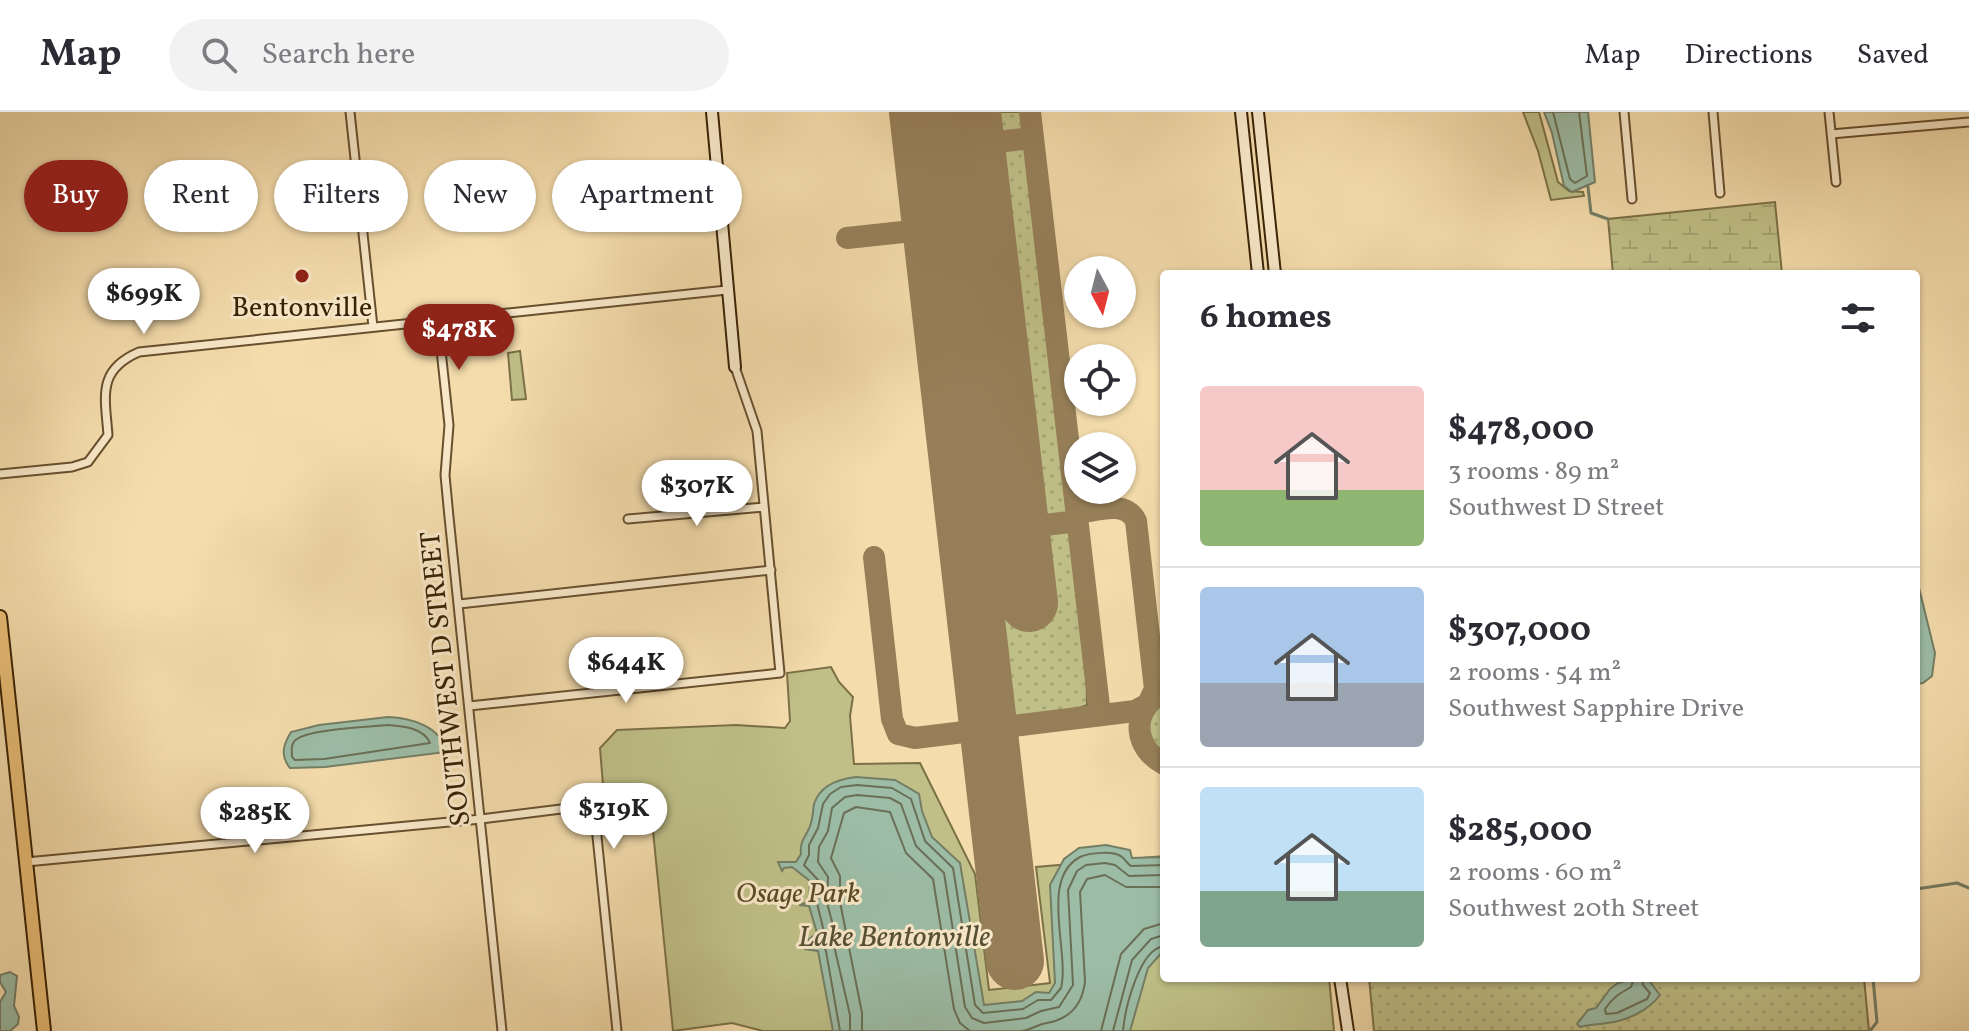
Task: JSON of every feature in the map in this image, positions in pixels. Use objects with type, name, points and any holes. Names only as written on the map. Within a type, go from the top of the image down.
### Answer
[{"type":"main road","points":[[712,112],[735,367]]},
{"type":"main road","points":[[1241,112],[1258,270]]},
{"type":"main road","points":[[1258,112],[1275,270]]},
{"type":"main road","points":[[0,617],[44,1031]]},
{"type":"main road","points":[[1343,982],[1348,1031]]},
{"type":"street","points":[[350,112],[373,327]]},
{"type":"street","points":[[1624,112],[1632,199]]},
{"type":"street","points":[[1713,112],[1720,193]]},
{"type":"street","points":[[1829,112],[1836,182]]},
{"type":"street","points":[[1831,134],[1969,122]]},
{"type":"street","points":[[0,474],[72,467],[88,462],[108,435],[105,392],[111,371],[124,359],[139,352],[727,290]]},
{"type":"street","name":"SOUTHWEST D STREET","points":[[438,322],[449,425],[445,475],[502,1031]]},
{"type":"street","points":[[469,706],[780,673],[757,431],[735,367]]},
{"type":"street","points":[[628,519],[764,507]]},
{"type":"street","points":[[459,604],[771,570]]},
{"type":"street","points":[[26,862],[481,819],[585,806],[595,817],[617,1031]]},
{"type":"green space","points":[[930,112],[1023,112],[1064,465],[1064,504],[1069,504],[1086,654],[1087,705],[1049,717],[1018,717],[1008,711],[996,678]]},
{"type":"green space","points":[[1523,112],[1539,112],[1558,182],[1569,191],[1583,192],[1584,196],[1551,200],[1538,151]]},
{"type":"green space","points":[[1775,202],[1782,270],[1613,270],[1608,219]]},
{"type":"green space","points":[[520,351],[526,399],[512,400],[508,353]]},
{"type":"green space","name":"Osage Park","points":[[831,667],[839,682],[853,697],[850,716],[854,764],[920,763],[975,874],[989,990],[1050,983],[1036,867],[1160,856],[1160,982],[1329,982],[1334,1031],[763,1031],[732,1023],[673,1031],[651,811],[646,806],[605,810],[600,748],[617,730],[736,725],[785,728],[790,721],[787,673]]},
{"type":"green space","points":[[1160,703],[1160,753],[1153,748],[1146,728],[1153,708]]},
{"type":"green space","points":[[1369,982],[1864,982],[1869,1031],[1374,1031]]},
{"type":"water","points":[[1544,112],[1588,112],[1595,182],[1572,192],[1564,186]]},
{"type":"water","points":[[1920,592],[1935,653],[1932,676],[1920,683]]},
{"type":"water","points":[[388,717],[424,725],[438,736],[446,752],[325,767],[290,768],[285,759],[285,746],[291,732],[319,725]]},
{"type":"water","name":"Lake Bentonville","points":[[856,777],[895,780],[919,794],[932,837],[960,863],[984,1005],[1022,1001],[1036,992],[1049,993],[1055,983],[1050,885],[1064,859],[1079,848],[1106,845],[1130,850],[1132,858],[1160,857],[1160,954],[1148,968],[1130,1031],[833,1031],[818,951],[805,949],[803,944],[817,933],[809,906],[799,905],[809,902],[810,881],[792,867],[782,871],[778,862],[796,862],[817,797],[837,781]]},
{"type":"water","points":[[10,972],[17,976],[14,1006],[19,1017],[18,1024],[10,1031],[0,1031],[0,1002],[6,992],[0,975]]},
{"type":"water","points":[[1650,982],[1660,995],[1637,1014],[1622,1020],[1580,1027],[1577,1024],[1588,1010],[1596,1008],[1618,983]]},
{"type":"waterway","points":[[1588,187],[1591,213],[1608,219]]},
{"type":"waterway","points":[[1920,888],[1957,883],[1969,888]]},
{"type":"waterway","points":[[1870,1031],[1877,1022],[1873,982]]},
{"type":"taxiway","points":[[1030,112],[1100,715]]},
{"type":"taxiway","points":[[976,144],[1033,138]]},
{"type":"taxiway","points":[[847,238],[931,229]]},
{"type":"taxiway","points":[[874,557],[892,719],[898,734],[915,738],[1135,711],[1148,704],[1155,689],[1136,521],[1131,514],[1118,508],[1077,513]]},
{"type":"taxiway","points":[[1020,528],[1078,521]]},
{"type":"taxiway","points":[[1152,700],[1141,717],[1140,735],[1148,751],[1160,761]]},
{"type":"runway","points":[[918,112],[1015,961]]},
{"type":"runway","points":[[972,112],[1029,603]]},
{"type":"place","name":"Bentonville","points":[[302,276]]}]
